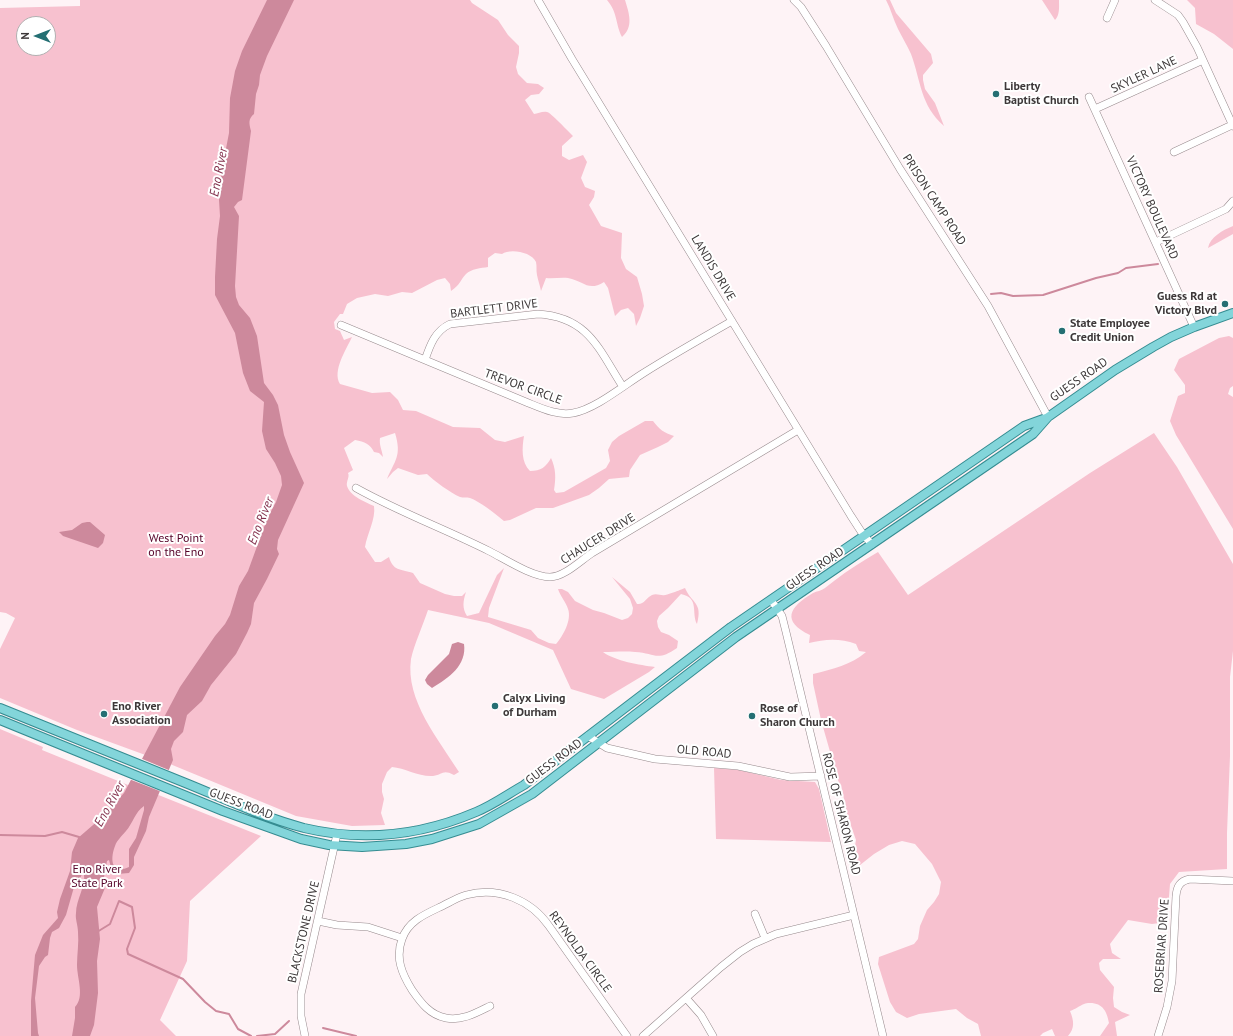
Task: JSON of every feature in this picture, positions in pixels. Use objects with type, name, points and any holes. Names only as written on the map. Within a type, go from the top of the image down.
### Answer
[{"type":"main road","name":"GUESS ROAD","points":[[0,720],[223,811],[301,839],[335,845],[362,847],[406,844],[432,839],[479,824],[532,794],[704,661],[777,608],[1033,434],[1048,417],[1115,370],[1147,350],[1172,337],[1194,327],[1233,313]]},
{"type":"main road","name":"GUESS ROAD","points":[[0,708],[260,813],[305,828],[337,834],[371,835],[424,830],[477,811],[524,785],[723,633],[1024,426],[1048,417]]},
{"type":"street","name":"LANDIS DRIVE","points":[[538,0],[798,430],[864,536],[872,544]]},
{"type":"street","name":"PRISON CAMP ROAD","points":[[794,0],[801,7],[896,163],[981,294],[1048,417]]},
{"type":"street","points":[[1106,18],[1115,0]]},
{"type":"street","points":[[1155,0],[1178,16],[1183,22],[1203,60],[1233,125],[1174,152]]},
{"type":"street","name":"SKYLER LANE","points":[[1095,110],[1203,60]]},
{"type":"street","name":"VICTORY BOULEVARD","points":[[1089,97],[1194,327]]},
{"type":"street","points":[[1156,242],[1226,209],[1233,201]]},
{"type":"street","name":"BARTLETT DRIVE","points":[[425,360],[438,332],[450,324],[548,314],[568,320],[589,335],[596,343],[623,387]]},
{"type":"street","name":"TREVOR CIRCLE","points":[[341,324],[526,402],[555,413],[564,414],[577,412],[604,399],[676,353],[732,321]]},
{"type":"street","name":"CHAUCER DRIVE","points":[[356,488],[382,502],[488,550],[525,570],[542,576],[554,577],[565,572],[592,553],[798,430]]},
{"type":"street","name":"ROSE OF SHARON ROAD","points":[[771,600],[782,616],[883,1036]]},
{"type":"street","name":"OLD ROAD","points":[[588,736],[607,748],[655,759],[738,766],[790,777],[821,776]]},
{"type":"street","name":"BLACKSTONE DRIVE","points":[[305,1036],[301,1016],[301,994],[337,834]]},
{"type":"street","name":"ROSEBRIAR DRIVE","points":[[1158,1036],[1167,1007],[1171,986],[1176,896],[1179,884],[1190,879],[1233,881]]},
{"type":"street","name":"REYNOLDA CIRCLE","points":[[490,1006],[464,1017],[454,1019],[439,1016],[419,1001],[401,971],[399,956],[402,938],[410,925],[422,916],[466,896],[481,893],[492,893],[511,896],[520,900],[543,918],[627,1036]]},
{"type":"street","points":[[755,914],[765,938]]},
{"type":"street","points":[[644,1036],[721,967],[740,952],[765,938],[854,915]]},
{"type":"street","points":[[318,921],[337,925],[368,927],[402,938]]},
{"type":"street","points":[[686,998],[701,1015],[713,1036]]},
{"type":"green space","name":"West Point on the Eno","points":[[80,0],[470,0],[472,3],[498,20],[508,35],[519,46],[516,67],[518,74],[527,83],[538,84],[544,88],[539,94],[531,95],[525,100],[534,114],[543,112],[549,113],[573,136],[562,146],[562,156],[569,160],[583,155],[587,162],[581,178],[585,187],[595,191],[594,197],[589,205],[601,226],[622,233],[621,258],[626,269],[637,277],[642,294],[644,306],[640,318],[636,326],[634,314],[628,308],[621,310],[615,316],[608,288],[604,282],[599,285],[590,286],[568,278],[546,278],[541,291],[536,262],[534,259],[526,253],[515,251],[502,254],[495,253],[488,258],[488,267],[468,272],[451,291],[450,284],[445,278],[437,280],[412,293],[402,292],[388,296],[375,294],[357,298],[347,304],[343,314],[340,314],[334,322],[335,329],[340,331],[344,340],[352,337],[343,354],[339,367],[338,379],[340,384],[372,393],[390,392],[398,400],[403,410],[416,411],[453,427],[480,428],[495,440],[505,442],[524,436],[524,459],[530,471],[543,468],[551,458],[555,470],[554,490],[556,493],[564,492],[606,468],[610,461],[608,450],[612,442],[619,436],[645,421],[653,421],[667,434],[674,436],[668,442],[640,455],[630,470],[629,477],[609,479],[589,495],[553,508],[536,508],[510,520],[504,521],[478,502],[452,493],[427,474],[418,475],[398,468],[387,479],[398,453],[395,433],[380,438],[383,457],[379,453],[374,452],[367,444],[355,440],[344,448],[353,470],[348,473],[349,476],[347,486],[354,496],[374,506],[373,521],[365,547],[375,562],[381,562],[389,557],[395,567],[413,573],[420,583],[445,594],[454,596],[462,596],[466,592],[464,598],[464,610],[467,616],[479,613],[497,575],[504,568],[489,608],[488,617],[531,630],[538,638],[549,643],[556,644],[564,632],[569,618],[567,606],[558,589],[568,592],[575,601],[593,610],[622,620],[628,618],[632,614],[633,608],[630,599],[612,577],[630,592],[637,604],[643,602],[652,595],[666,595],[685,588],[698,607],[699,611],[697,624],[695,620],[693,602],[687,596],[681,594],[659,616],[657,621],[661,632],[678,641],[677,648],[665,655],[660,656],[631,652],[603,652],[614,658],[635,664],[655,667],[604,699],[571,689],[553,650],[489,623],[428,610],[411,659],[413,689],[425,719],[459,772],[454,775],[445,772],[428,776],[392,767],[387,772],[382,784],[384,799],[381,813],[385,825],[352,826],[296,816],[170,764],[77,730],[0,698],[0,649],[15,618],[6,613],[0,612],[0,8],[80,6]]},
{"type":"green space","points":[[607,0],[625,0],[630,20],[628,29],[622,37],[613,9]]},
{"type":"green space","points":[[886,0],[890,0],[896,13],[931,54],[933,63],[923,75],[923,80],[925,89],[935,103],[944,126],[930,110],[922,92],[911,54],[896,25]]},
{"type":"green space","points":[[1042,0],[1059,0],[1057,18],[1055,20]]},
{"type":"green space","points":[[1187,0],[1233,0],[1233,49],[1214,34],[1196,24],[1195,8]]},
{"type":"green space","points":[[1233,226],[1233,234],[1208,248],[1214,237]]},
{"type":"green space","points":[[1229,336],[1233,338],[1233,386],[1230,388],[1228,394],[1233,397],[1233,529],[1176,435],[1170,421],[1178,396],[1185,393],[1185,385],[1174,370],[1179,359],[1219,338]]},
{"type":"green space","points":[[1154,433],[1177,467],[1233,564],[1233,651],[1230,677],[1230,756],[1227,869],[1179,872],[1170,884],[1167,922],[1152,924],[1128,920],[1110,944],[1112,953],[1121,959],[1103,959],[1099,963],[1100,970],[1114,987],[1114,1007],[1130,1015],[1115,1022],[1117,1036],[1100,1036],[1109,1023],[1104,1009],[1094,1003],[1085,1004],[1070,1011],[1073,1024],[1072,1030],[1068,1036],[1055,1036],[1052,1029],[1040,1036],[981,1036],[978,1024],[967,1018],[956,1009],[919,1014],[907,1018],[896,1012],[890,1002],[878,964],[879,957],[914,944],[918,939],[920,926],[927,910],[939,894],[941,882],[932,864],[915,844],[902,841],[889,845],[874,854],[855,869],[853,857],[856,840],[847,814],[842,789],[833,769],[833,762],[821,720],[813,683],[813,674],[848,663],[866,652],[859,651],[856,644],[838,640],[809,643],[810,635],[801,630],[792,619],[794,609],[805,598],[824,589],[850,569],[878,552],[908,595],[1090,473]]},
{"type":"green space","name":"Eno River State Park","points":[[0,729],[43,747],[42,750],[261,836],[190,901],[187,961],[160,1020],[176,1036],[0,1036]]},
{"type":"green space","points":[[714,768],[739,770],[781,780],[815,782],[819,789],[831,842],[716,839]]},
{"type":"shaded area","points":[[267,0],[294,0],[267,56],[260,75],[254,114],[249,123],[251,131],[242,200],[234,207],[239,216],[235,286],[236,297],[239,305],[250,318],[257,336],[264,383],[278,405],[284,435],[304,483],[278,540],[277,549],[279,554],[254,603],[251,624],[247,633],[236,654],[211,685],[202,701],[187,715],[183,732],[174,741],[171,749],[173,760],[149,817],[146,831],[134,857],[134,865],[129,873],[117,874],[112,871],[109,860],[107,861],[104,877],[105,888],[97,907],[100,939],[97,961],[98,993],[94,1025],[90,1036],[72,1036],[75,1007],[80,998],[77,970],[78,929],[76,908],[84,883],[84,875],[82,874],[74,887],[66,915],[59,928],[52,932],[48,955],[39,966],[35,998],[39,1036],[31,1036],[31,1001],[35,955],[43,935],[58,918],[57,912],[60,899],[70,871],[72,852],[78,838],[100,819],[124,793],[180,687],[225,624],[230,615],[239,586],[248,571],[267,519],[276,502],[282,485],[281,476],[266,449],[262,431],[264,402],[250,391],[243,373],[235,333],[215,295],[217,239],[220,216],[219,200],[222,169],[229,133],[230,98],[235,71],[242,51]],"holes":[[[144,806],[136,838],[129,849],[129,867],[119,869],[113,864],[113,851],[118,840],[128,828],[138,811]]]},
{"type":"shaded area","points":[[90,522],[105,535],[103,543],[98,548],[63,536],[59,532],[72,530],[82,523]]},
{"type":"shaded area","points":[[458,642],[464,644],[463,658],[460,665],[445,680],[432,688],[425,680],[449,654],[452,644]]},
{"type":"pier","points":[[140,758],[171,771],[162,792],[129,779]]},
{"type":"waterway","points":[[991,294],[1001,293],[1013,296],[1043,295],[1096,278],[1118,273],[1126,268],[1158,264]]},
{"type":"waterway","points":[[0,835],[45,836],[62,832],[79,837]]},
{"type":"waterway","points":[[97,932],[110,924],[119,901],[132,907],[135,928],[127,949],[128,954],[183,979],[205,1002],[216,1011],[229,1014],[238,1029],[251,1036]]},
{"type":"waterway","points":[[257,1036],[275,1034],[289,1021]]},
{"type":"waterway","points":[[323,1028],[356,1036]]},
{"type":"place","name":"Liberty Baptist Church","points":[[996,94]]},
{"type":"place","name":"Guess Rd at Victory Blvd","points":[[1225,304]]},
{"type":"place","name":"State Employee Credit Union","points":[[1062,331]]},
{"type":"place","name":"Calyx Living of Durham","points":[[495,706]]},
{"type":"place","name":"Eno River Association","points":[[104,714]]},
{"type":"place","name":"Rose of Sharon Church","points":[[752,716]]},
{"type":"water label","name":"Eno River","points":[[219,172]]},
{"type":"water label","name":"Eno River","points":[[261,521]]},
{"type":"water label","name":"Eno River","points":[[110,804]]}]
